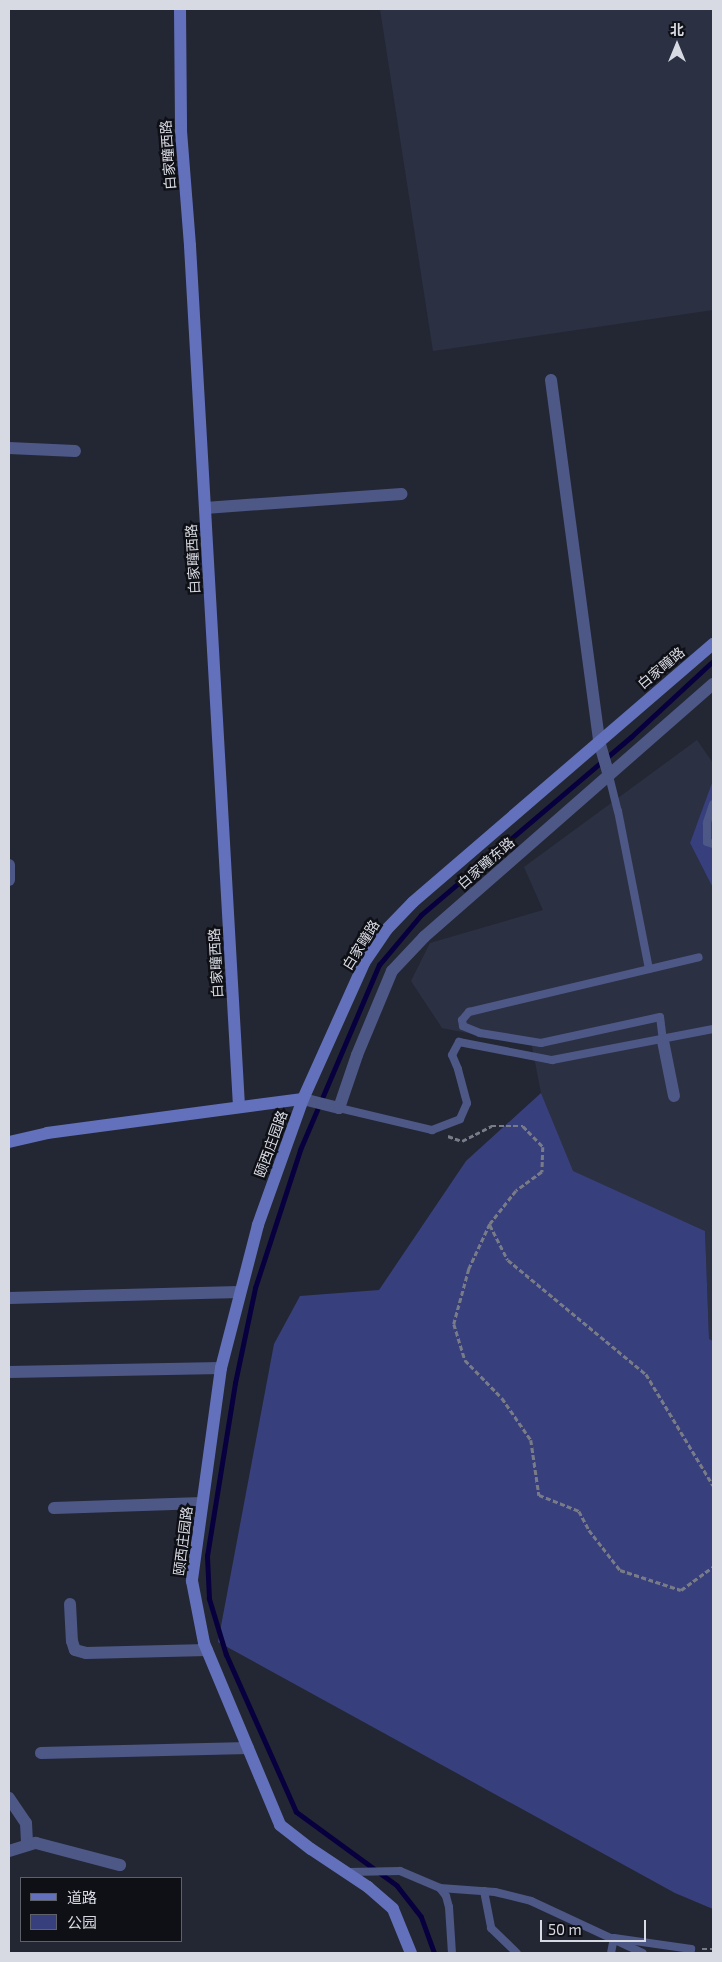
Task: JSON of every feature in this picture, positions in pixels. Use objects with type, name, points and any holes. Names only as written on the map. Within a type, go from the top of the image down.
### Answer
[{"type":"street","name":"白家疃西路","points":[[180,9],[181,131],[205,508],[239,1107]]},
{"type":"street","points":[[551,380],[601,746],[607,771]]},
{"type":"street","points":[[9,448],[75,451]]},
{"type":"street","points":[[205,508],[402,494]]},
{"type":"street","name":"白家疃路","points":[[308,1100],[364,963],[387,929],[413,902],[601,746],[713,644]]},
{"type":"street","name":"白家疃东路","points":[[333,1106],[357,1055],[392,971],[424,937],[607,771],[713,684]]},
{"type":"street","points":[[9,866],[9,880]]},
{"type":"street","points":[[663,1041],[674,1096]]},
{"type":"street","points":[[9,1142],[47,1133],[239,1107],[308,1100],[333,1106]]},
{"type":"street","name":"颐西庄园路","points":[[308,1100],[258,1225],[239,1292],[221,1368],[192,1581],[207,1650],[280,1825],[311,1850],[368,1887],[393,1909],[411,1953]]},
{"type":"street","points":[[9,1298],[239,1292]]},
{"type":"street","points":[[9,1372],[221,1368]]},
{"type":"street","points":[[54,1508],[202,1503]]},
{"type":"street","points":[[70,1604],[72,1641],[75,1650],[86,1653],[207,1650]]},
{"type":"street","points":[[41,1753],[248,1748]]},
{"type":"street","points":[[9,1798],[26,1823],[27,1846]]},
{"type":"street","points":[[9,1851],[36,1843],[120,1865]]},
{"type":"lane","points":[[607,771],[649,969]]},
{"type":"lane","points":[[713,804],[707,823],[707,842],[713,844]]},
{"type":"lane","points":[[663,1041],[660,1017],[541,1043],[480,1032],[463,1026],[462,1020],[469,1012],[699,957]]},
{"type":"lane","points":[[333,1106],[432,1130],[460,1120],[467,1103],[458,1069],[452,1055],[459,1042],[552,1060],[663,1041],[713,1029]]},
{"type":"lane","points":[[345,1872],[400,1871],[440,1888],[484,1891],[531,1901],[614,1938],[642,1953]]},
{"type":"lane","points":[[440,1888],[446,1896],[449,1907],[452,1953]]},
{"type":"lane","points":[[484,1891],[491,1928],[517,1953]]},
{"type":"lane","points":[[611,1953],[614,1938]]},
{"type":"lane","points":[[614,1938],[691,1950],[690,1953]]},
{"type":"path","points":[[432,1130],[462,1142],[491,1126],[523,1126],[543,1147],[542,1172],[516,1191],[490,1224],[468,1269],[454,1324],[465,1360],[502,1398],[531,1440],[539,1495],[579,1512],[589,1530],[620,1570],[681,1590],[713,1567]]},
{"type":"path","points":[[490,1224],[508,1260],[646,1374],[713,1485]]},
{"type":"shaded area","points":[[380,9],[713,9],[713,310],[433,351]]},
{"type":"shaded area","points":[[697,740],[713,763],[713,780],[690,843],[713,888],[713,1341],[709,1339],[705,1231],[572,1171],[541,1093],[532,1046],[442,1028],[411,981],[430,943],[543,910],[524,867]]},
{"type":"green space","points":[[713,780],[713,888],[690,843]]},
{"type":"green space","points":[[541,1093],[573,1171],[705,1231],[709,1339],[713,1341],[713,1909],[675,1893],[218,1642],[274,1344],[300,1296],[379,1290],[466,1161]]},
{"type":"waterway","points":[[434,1953],[421,1917],[397,1886],[296,1812],[226,1655],[209,1599],[207,1556],[235,1383],[255,1288],[300,1150],[379,965],[421,915],[631,737],[713,661]]}]
